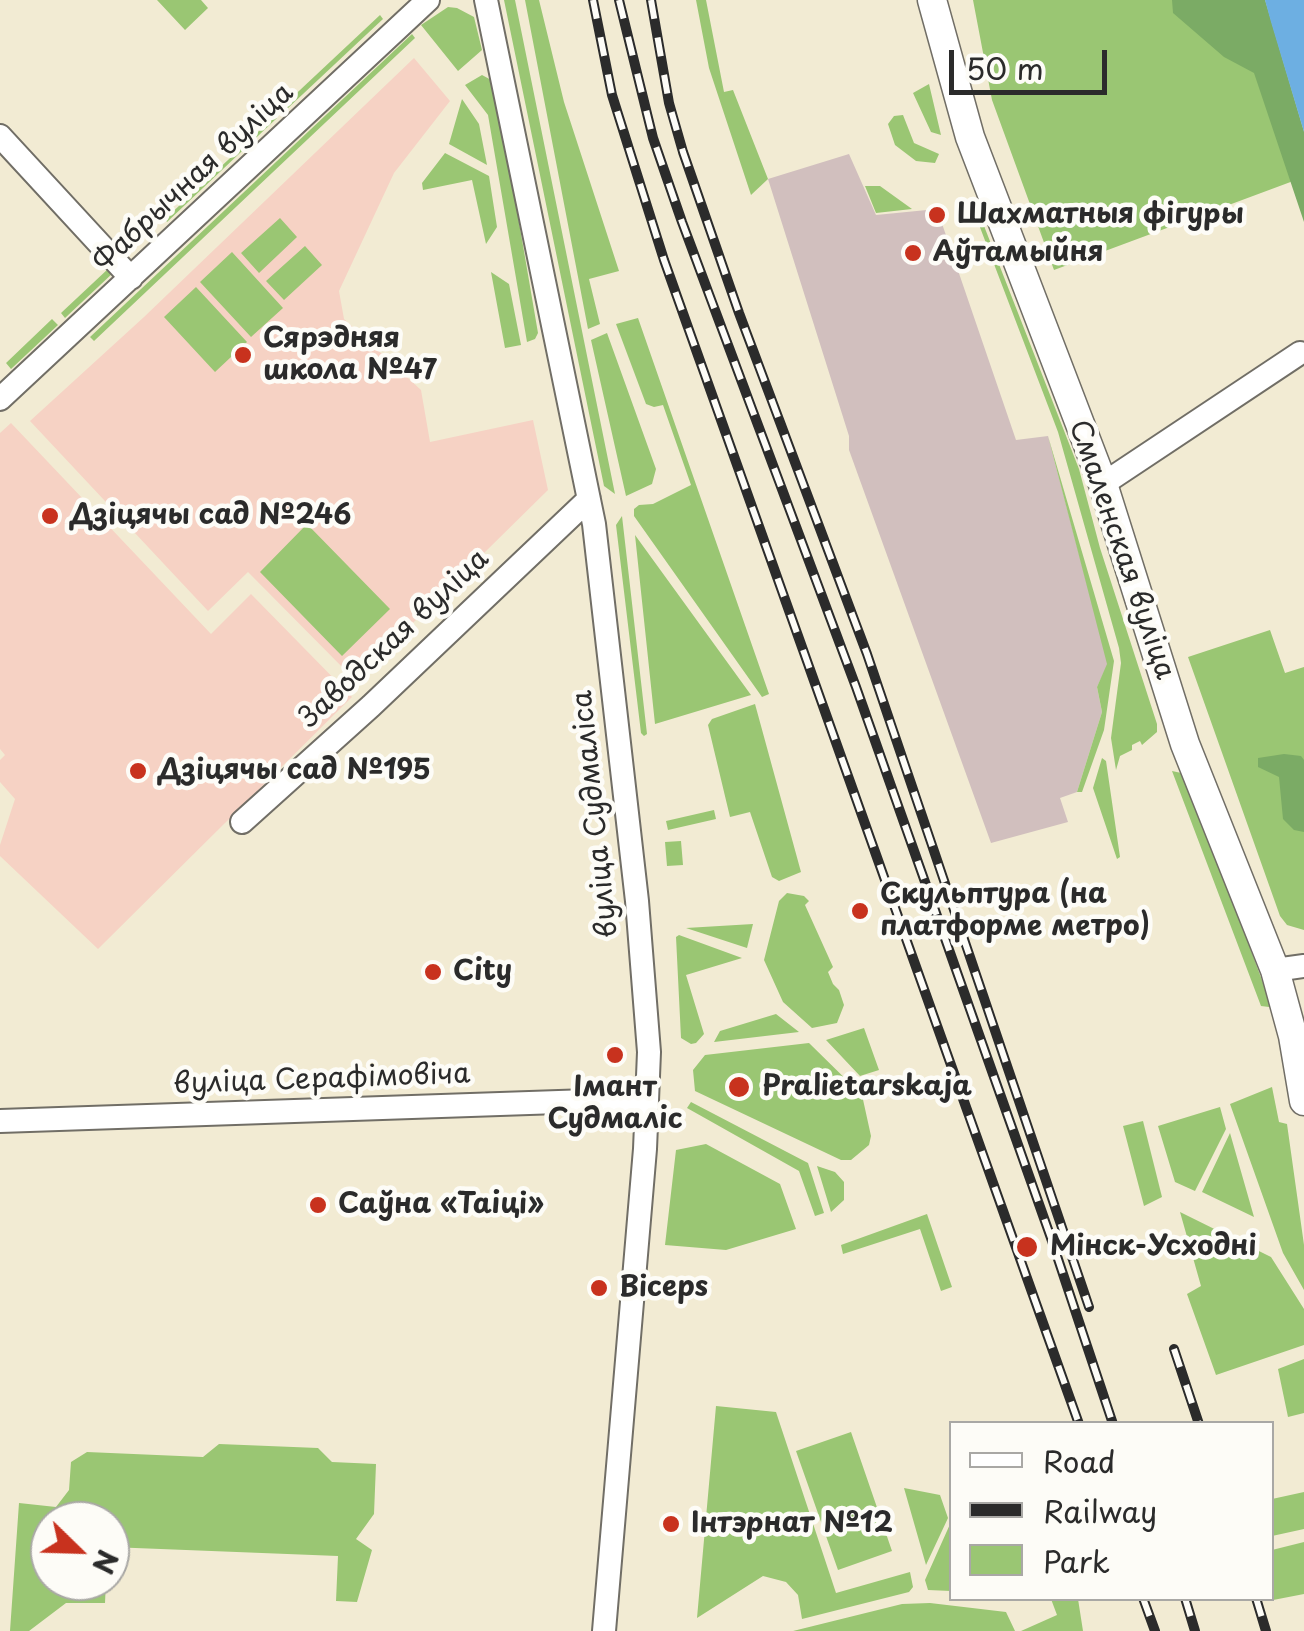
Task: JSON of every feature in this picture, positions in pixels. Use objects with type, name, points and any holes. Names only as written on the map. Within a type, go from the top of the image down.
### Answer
[{"type":"main road","name":"Смаленская вуліца","points":[[932,0],[966,124],[1103,484],[1185,744],[1275,970],[1293,1036],[1304,1101]]},
{"type":"street","name":"Фабрычная вуліца","points":[[0,399],[428,0]]},
{"type":"street","name":"вуліца Судмаліса","points":[[486,0],[589,500],[637,902],[648,1052],[604,1631]]},
{"type":"street","points":[[0,136],[131,278]]},
{"type":"street","points":[[1103,484],[1300,353]]},
{"type":"street","name":"Заводская вуліца","points":[[242,822],[589,500]]},
{"type":"street","points":[[1275,970],[1304,966]]},
{"type":"street","name":"вуліца Серафімовіча","points":[[0,1121],[647,1099]]},
{"type":"shaded area","name":"Сярэдняя школа №47","points":[[414,58],[450,101],[394,173],[339,291],[344,319],[421,390],[430,442],[533,420],[548,490],[355,680],[248,572],[208,611],[30,421]]},
{"type":"shaded area","points":[[849,154],[876,215],[937,209],[1016,440],[1048,436],[1108,664],[1097,687],[1102,712],[1077,792],[1060,798],[1068,822],[991,843],[849,450],[849,436],[768,179]]},
{"type":"shaded area","name":"Дзіцячы сад №195","points":[[11,423],[211,634],[251,594],[352,697],[98,949],[0,856],[15,799],[0,782],[0,760],[5,755],[0,749],[0,433]]},
{"type":"green space","points":[[157,0],[201,0],[208,8],[185,30]]},
{"type":"green space","points":[[504,0],[515,0],[615,494],[604,486]]},
{"type":"green space","points":[[525,0],[539,0],[564,102],[619,271],[589,279],[600,324],[588,329]]},
{"type":"green space","points":[[696,0],[706,0],[724,92],[733,90],[768,179],[751,195],[709,68]]},
{"type":"green space","points":[[973,0],[1265,0],[1304,132],[1304,177],[1054,270],[992,100]]},
{"type":"green space","points":[[1172,0],[1265,0],[1304,132],[1304,222],[1254,73],[1224,57],[1173,13]]},
{"type":"green space","points":[[448,7],[474,17],[482,50],[458,71],[421,25]]},
{"type":"green space","points":[[380,15],[383,19],[287,109],[284,105]]},
{"type":"green space","points":[[412,34],[415,38],[94,341],[90,337]]},
{"type":"green space","points":[[482,75],[495,82],[538,333],[527,342],[488,115],[465,85]]},
{"type":"green space","points":[[929,84],[941,135],[931,132],[913,93]]},
{"type":"green space","points":[[462,99],[479,124],[487,165],[449,144]]},
{"type":"green space","points":[[903,115],[914,143],[939,154],[935,163],[916,161],[895,145],[888,124],[894,116]]},
{"type":"green space","points":[[277,118],[167,222],[165,219]]},
{"type":"green space","points":[[445,153],[489,176],[497,227],[486,244],[472,180],[423,190],[422,183]]},
{"type":"green space","points":[[865,186],[880,186],[912,209],[876,213]]},
{"type":"green space","points":[[977,208],[1079,469],[1100,548],[1157,724],[1157,732],[1142,745],[1140,741],[1132,745],[1132,750],[1120,756],[1116,770],[1111,738],[1121,663],[1119,648],[1058,432],[973,209]]},
{"type":"green space","points":[[280,218],[297,237],[259,273],[241,253]]},
{"type":"green space","points":[[305,246],[322,265],[284,300],[266,281]]},
{"type":"green space","points":[[232,252],[283,308],[251,337],[200,282]]},
{"type":"green space","points":[[109,268],[114,272],[65,318],[61,313]]},
{"type":"green space","points":[[491,272],[509,284],[521,345],[505,348]]},
{"type":"green space","points":[[196,287],[247,342],[215,372],[164,317]]},
{"type":"green space","points":[[638,318],[769,694],[762,697],[634,516],[639,505],[653,504],[691,485],[663,405],[646,404],[616,324]]},
{"type":"green space","points":[[52,319],[58,325],[11,369],[6,363]]},
{"type":"green space","points":[[607,333],[656,469],[652,484],[626,496],[591,340]]},
{"type":"green space","points":[[1048,436],[1114,661],[1104,730],[1082,792],[1077,792],[1102,712],[1097,687],[1107,664]]},
{"type":"green space","points":[[622,516],[647,734],[644,736],[616,525]]},
{"type":"green space","points":[[307,524],[390,609],[342,656],[260,572]]},
{"type":"green space","points":[[635,535],[751,695],[655,724]]},
{"type":"green space","points":[[1270,630],[1285,673],[1304,667],[1304,930],[1287,925],[1280,916],[1188,657]]},
{"type":"green space","points":[[755,704],[801,872],[779,881],[772,877],[750,812],[730,817],[708,725],[712,719]]},
{"type":"green space","points":[[1284,754],[1304,760],[1304,832],[1294,830],[1283,819],[1279,777],[1258,767],[1258,758]]},
{"type":"green space","points":[[1102,758],[1106,761],[1120,857],[1117,859],[1093,788]]},
{"type":"green space","points":[[1172,771],[1186,774],[1269,1007],[1261,1006]]},
{"type":"green space","points":[[714,810],[716,819],[668,830],[666,821]]},
{"type":"green space","points":[[681,841],[683,865],[667,866],[665,842]]},
{"type":"green space","points":[[787,893],[809,901],[805,905],[833,967],[828,972],[844,1005],[837,1023],[812,1028],[783,1002],[764,960],[779,901]]},
{"type":"green space","points":[[753,924],[747,948],[686,928]]},
{"type":"green space","points":[[676,937],[742,958],[686,975],[704,1034],[691,1044],[681,1038]]},
{"type":"green space","points":[[776,1014],[799,1032],[714,1042],[720,1031]]},
{"type":"green space","points":[[864,1028],[879,1070],[860,1076],[826,1040]]},
{"type":"green space","points":[[809,1043],[862,1095],[871,1136],[869,1145],[851,1160],[841,1160],[695,1091],[693,1070],[705,1055]]},
{"type":"green space","points":[[1272,1087],[1279,1122],[1287,1124],[1304,1245],[1304,1290],[1283,1253],[1230,1104]]},
{"type":"green space","points":[[691,1102],[808,1163],[824,1213],[815,1216],[799,1171],[687,1108]]},
{"type":"green space","points":[[1220,1107],[1226,1129],[1195,1191],[1175,1182],[1158,1126]]},
{"type":"green space","points":[[1143,1121],[1162,1197],[1144,1206],[1123,1126]]},
{"type":"green space","points":[[1230,1133],[1254,1217],[1202,1192]]},
{"type":"green space","points":[[706,1144],[780,1184],[796,1229],[726,1250],[665,1245],[676,1150]]},
{"type":"green space","points":[[817,1166],[835,1172],[844,1182],[844,1200],[831,1212]]},
{"type":"green space","points":[[1180,1212],[1271,1257],[1304,1309],[1304,1345],[1216,1375],[1187,1294],[1201,1286]]},
{"type":"green space","points":[[927,1214],[952,1287],[941,1291],[920,1229],[843,1254],[841,1245]]},
{"type":"green space","points":[[1304,1359],[1304,1413],[1288,1417],[1278,1369]]},
{"type":"green space","points":[[716,1406],[776,1412],[836,1593],[910,1572],[913,1587],[909,1592],[802,1619],[798,1595],[786,1582],[763,1576],[697,1618]]},
{"type":"green space","points":[[851,1432],[892,1551],[838,1570],[796,1451]]},
{"type":"green space","points":[[219,1444],[318,1448],[332,1462],[376,1464],[374,1514],[356,1539],[372,1550],[357,1602],[336,1601],[338,1556],[130,1548],[130,1501],[61,1501],[69,1490],[71,1462],[87,1452],[203,1457]]},
{"type":"green space","points":[[904,1488],[940,1495],[948,1518],[926,1565]]},
{"type":"green space","points":[[1304,1492],[1304,1529],[1274,1536],[1274,1499]]},
{"type":"green space","points":[[19,1503],[30,1504],[30,1601],[105,1603],[66,1603],[29,1631],[10,1631]]},
{"type":"green space","points":[[949,1526],[949,1591],[928,1590],[925,1580]]},
{"type":"green space","points":[[1304,1542],[1304,1594],[1274,1600],[1274,1550]]},
{"type":"green space","points":[[1052,1601],[1078,1601],[1083,1631],[1021,1631],[1057,1615]]},
{"type":"green space","points":[[930,1603],[1006,1612],[1015,1631],[793,1631],[902,1604]]},
{"type":"water","points":[[1265,0],[1304,0],[1304,132],[1271,22]]},
{"type":"railway","points":[[593,0],[612,95],[664,260],[1078,1421]]},
{"type":"railway","points":[[619,0],[653,138],[682,222],[856,687],[1112,1421]]},
{"type":"railway","points":[[651,0],[669,103],[683,152],[867,654],[1089,1307]]},
{"type":"railway","points":[[1174,1349],[1198,1421]]},
{"type":"railway","points":[[1144,1601],[1155,1631]]},
{"type":"railway","points":[[1186,1601],[1195,1631]]},
{"type":"railway","points":[[1257,1601],[1266,1631]]},
{"type":"place","name":"Шахматныя фігуры","points":[[937,215]]},
{"type":"place","name":"Аўтамыйня","points":[[913,253]]},
{"type":"place","name":"Сярэдняя школа №47","points":[[243,355]]},
{"type":"place","name":"Дзіцячы сад №246","points":[[50,516]]},
{"type":"place","name":"Дзіцячы сад №195","points":[[138,771]]},
{"type":"place","name":"Скульптура (на платформе метро)","points":[[860,911]]},
{"type":"place","name":"City","points":[[433,972]]},
{"type":"place","name":"Імант Судмаліс","points":[[615,1055]]},
{"type":"place","name":"Pralietarskaja","points":[[739,1087]]},
{"type":"place","name":"Саўна «Таіці»","points":[[318,1205]]},
{"type":"place","name":"Мінск-Усходні","points":[[1027,1247]]},
{"type":"place","name":"Biceps","points":[[599,1288]]},
{"type":"place","name":"Інтэрнат №12","points":[[671,1524]]}]
